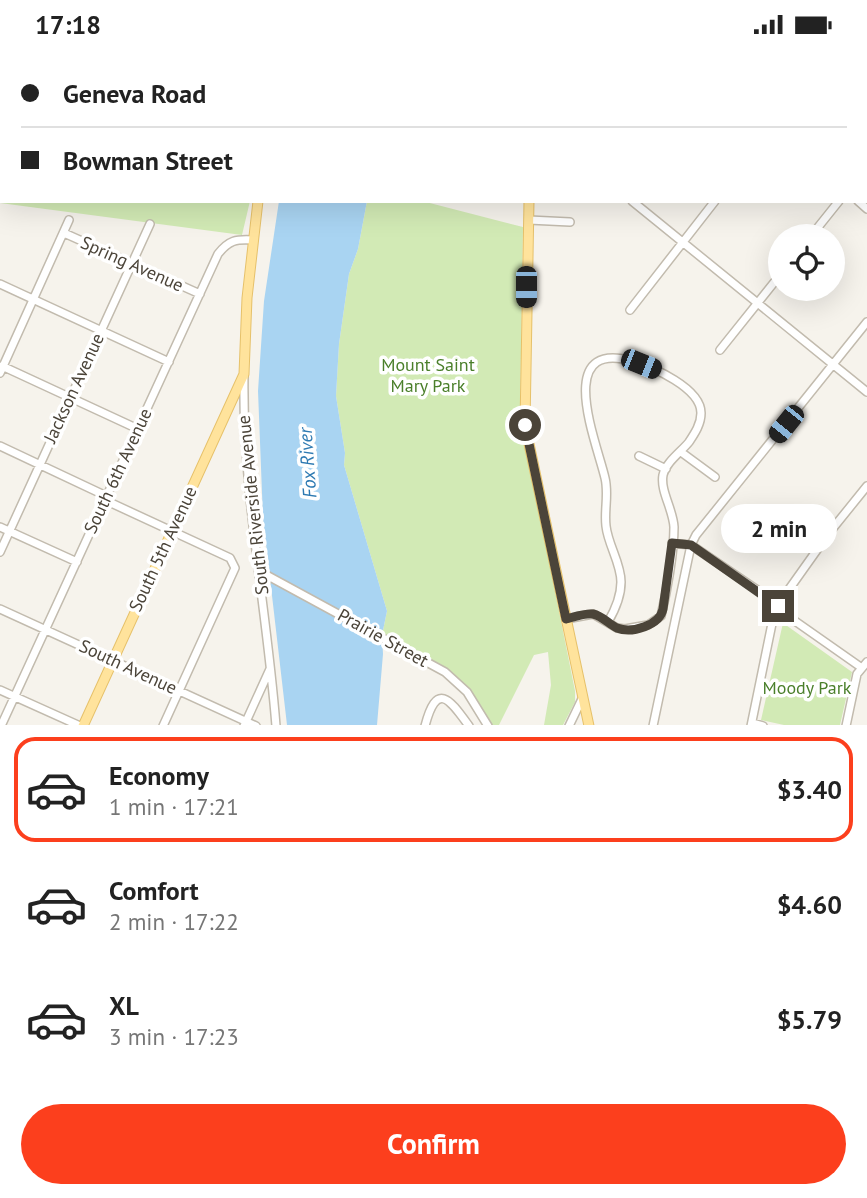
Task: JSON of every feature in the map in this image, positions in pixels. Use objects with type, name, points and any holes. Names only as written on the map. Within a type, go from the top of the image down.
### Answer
[{"type":"main road","name":"South Riverside Avenue","points":[[244,374],[247,298],[258,203]]},
{"type":"main road","points":[[529,203],[525,425],[589,725]]},
{"type":"main road","name":"South 5th Avenue","points":[[81,725],[244,374]]},
{"type":"street","points":[[634,203],[867,392]]},
{"type":"street","points":[[630,310],[713,203]]},
{"type":"street","points":[[821,224],[837,203]]},
{"type":"street","points":[[528,219],[570,222]]},
{"type":"street","points":[[69,220],[1,368],[138,429]]},
{"type":"street","name":"Jackson Avenue","points":[[0,552],[150,224]]},
{"type":"street","name":"Spring Avenue","points":[[64,233],[200,295]]},
{"type":"street","name":"South 6th Avenue","points":[[1,725],[218,254],[226,244],[235,239],[253,240]]},
{"type":"street","points":[[0,284],[169,362]]},
{"type":"street","points":[[720,350],[768,290]]},
{"type":"street","points":[[653,725],[691,545],[696,535],[867,322]]},
{"type":"street","points":[[566,619],[593,614],[608,622],[625,629],[648,625],[661,617],[672,543],[672,509],[663,486],[666,469],[696,431],[700,421],[700,408],[694,395],[666,375],[641,364],[611,357],[595,362],[588,378],[588,418],[606,483],[605,523],[621,582],[617,606],[608,622]]},
{"type":"street","name":"South Riverside Avenue","points":[[244,374],[247,477],[272,667],[276,725]]},
{"type":"street","points":[[0,446],[234,562],[235,568],[163,725]]},
{"type":"street","points":[[681,451],[715,477]]},
{"type":"street","points":[[639,456],[666,469]]},
{"type":"street","points":[[751,724],[778,606],[821,544],[867,487]]},
{"type":"street","points":[[0,527],[77,562]]},
{"type":"street","points":[[672,543],[691,545],[778,606],[785,614],[864,665],[857,674],[846,725]]},
{"type":"street","name":"Prairie Street","points":[[259,571],[397,645],[457,681],[487,725]]},
{"type":"street","name":"South Avenue","points":[[0,609],[245,723]]},
{"type":"street","points":[[245,723],[272,667]]},
{"type":"street","points":[[0,689],[79,725]]},
{"type":"street","points":[[425,725],[431,707],[438,699],[443,698],[450,700],[468,725]]},
{"type":"street","points":[[569,725],[582,699]]},
{"type":"green space","points":[[0,203],[250,203],[242,235]]},
{"type":"green space","name":"Mount Saint Mary Park","points":[[367,203],[430,203],[523,227],[520,417],[575,691],[575,702],[563,725],[544,725],[551,685],[548,652],[534,655],[499,725],[492,725],[459,680],[382,635],[387,611],[344,465],[345,453],[336,396],[339,344],[349,274],[358,249]]},
{"type":"green space","name":"Moody Park","points":[[783,623],[852,672],[840,725],[784,725],[761,720]]},
{"type":"water","name":"Fox River","points":[[279,203],[367,203],[358,249],[349,274],[339,344],[336,396],[345,453],[344,465],[387,611],[382,635],[377,725],[287,725],[263,518],[258,391],[264,301]]},
{"type":"route","points":[[525,425],[566,619],[593,614],[617,628],[625,629],[657,621],[663,609],[672,543],[691,545],[778,606]]}]
